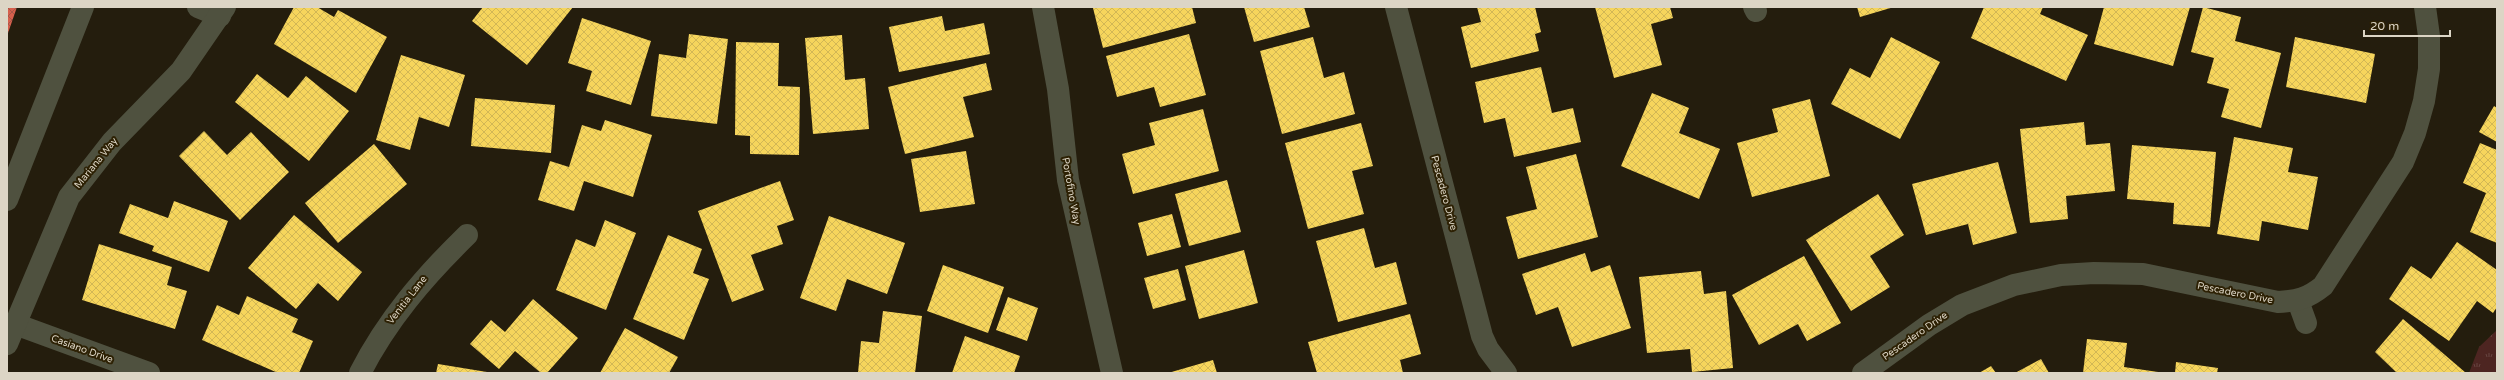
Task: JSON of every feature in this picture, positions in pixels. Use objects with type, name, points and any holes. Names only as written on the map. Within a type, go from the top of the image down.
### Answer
[{"type":"street","points":[[7,200],[84,7]]},
{"type":"street","points":[[198,7],[223,12]]},
{"type":"street","name":"Portofino Way","points":[[1042,7],[1058,89],[1068,180],[1112,373]]},
{"type":"street","name":"Pescadero Drive","points":[[1396,7],[1482,336],[1488,350],[1506,373]]},
{"type":"street","name":"Pescadero Drive","points":[[1863,373],[1929,325],[1962,305],[2014,285],[2061,275],[2094,273],[2143,274],[2278,302],[2298,301],[2310,297],[2323,286],[2403,162],[2409,148],[2424,102],[2429,69],[2429,36],[2425,7]]},
{"type":"street","name":"Mariana Way","points":[[11,334],[69,197],[112,142],[181,71],[223,12]]},
{"type":"street","name":"Venitia Lane","points":[[360,373],[377,339],[426,275],[467,235]]},
{"type":"street","points":[[2298,301],[2306,323]]},
{"type":"street","name":"Casiano Drive","points":[[11,334],[149,373]]},
{"type":"green space","points":[[2497,330],[2497,373],[2469,373],[2479,347]]},
{"type":"building: Homes","points":[[294,7],[317,7],[334,17],[338,10],[387,37],[356,93],[274,44]]},
{"type":"building: Homes","points":[[483,7],[573,7],[527,65],[472,21]]},
{"type":"building: Homes","points":[[1192,7],[1196,23],[1103,48],[1093,8]]},
{"type":"building: Homes","points":[[1244,7],[1304,7],[1310,27],[1254,42]]},
{"type":"building: Homes","points":[[1477,7],[1535,7],[1541,32],[1535,34],[1539,51],[1471,68],[1461,27],[1481,22]]},
{"type":"building: Homes","points":[[1595,7],[1670,7],[1673,18],[1651,24],[1662,65],[1614,78]]},
{"type":"building: Homes","points":[[1857,7],[1894,7],[1860,17]]},
{"type":"building: Homes","points":[[1984,7],[2043,7],[2040,14],[2088,35],[2066,81],[1971,38]]},
{"type":"building: Homes","points":[[2104,7],[2190,7],[2173,66],[2094,44]]},
{"type":"building: Homes","points":[[2203,7],[2241,17],[2235,41],[2281,53],[2261,128],[2221,117],[2229,89],[2207,83],[2214,58],[2191,52]]},
{"type":"building: Homes","points":[[942,16],[945,31],[984,23],[990,54],[899,72],[889,27]]},
{"type":"building: Homes","points":[[582,18],[651,41],[631,105],[586,91],[592,71],[568,63]]},
{"type":"building: Homes","points":[[689,34],[728,39],[717,124],[651,116],[659,54],[686,58]]},
{"type":"building: Homes","points":[[1189,34],[1206,95],[1160,107],[1154,87],[1117,97],[1106,56]]},
{"type":"building: Homes","points":[[842,35],[845,80],[865,78],[869,129],[813,134],[805,38]]},
{"type":"building: Homes","points":[[1313,37],[1324,78],[1344,72],[1355,114],[1282,134],[1260,51]]},
{"type":"building: Homes","points":[[1891,37],[1940,62],[1900,139],[1831,104],[1850,68],[1870,78]]},
{"type":"building: Homes","points":[[2295,37],[2375,54],[2366,103],[2286,87]]},
{"type":"building: Homes","points":[[736,42],[779,43],[778,86],[800,87],[799,155],[750,154],[750,136],[735,135]]},
{"type":"building: Homes","points":[[401,55],[465,75],[449,127],[419,117],[410,150],[376,140]]},
{"type":"building: Homes","points":[[986,63],[992,90],[963,97],[974,137],[905,154],[888,87]]},
{"type":"building: Homes","points":[[1541,67],[1552,113],[1573,108],[1581,142],[1514,157],[1505,118],[1484,123],[1475,82]]},
{"type":"building: Homes","points":[[257,74],[288,98],[306,76],[349,111],[309,161],[235,102]]},
{"type":"building: Homes","points":[[1652,93],[1689,108],[1679,133],[1720,149],[1699,199],[1621,166]]},
{"type":"building: Homes","points":[[475,98],[555,105],[551,153],[471,146]]},
{"type":"building: Homes","points":[[1810,99],[1830,176],[1752,197],[1737,143],[1778,132],[1772,109]]},
{"type":"building: Homes","points":[[2494,106],[2497,108],[2497,142],[2479,132]]},
{"type":"building: Homes","points":[[1203,109],[1219,171],[1133,194],[1122,154],[1155,145],[1149,123]]},
{"type":"building: Homes","points":[[605,120],[652,135],[633,197],[584,181],[574,211],[538,200],[550,161],[569,167],[582,125],[601,131]]},
{"type":"building: Homes","points":[[2084,122],[2086,145],[2110,143],[2115,191],[2066,196],[2068,219],[2030,223],[2020,129]]},
{"type":"building: Homes","points":[[1361,123],[1373,166],[1352,171],[1364,214],[1308,229],[1285,143]]},
{"type":"building: Homes","points":[[204,131],[227,155],[251,132],[289,172],[240,220],[179,156]]},
{"type":"building: Homes","points":[[2234,137],[2293,148],[2288,172],[2318,177],[2308,230],[2262,221],[2259,241],[2217,234]]},
{"type":"building: Homes","points":[[2480,143],[2497,150],[2497,243],[2470,232],[2486,193],[2463,183]]},
{"type":"building: Homes","points":[[374,144],[407,184],[338,243],[305,203]]},
{"type":"building: Homes","points":[[2132,145],[2216,152],[2210,227],[2173,224],[2174,203],[2127,199]]},
{"type":"building: Homes","points":[[966,151],[975,204],[920,212],[911,159]]},
{"type":"building: Homes","points":[[1576,154],[1598,237],[1518,259],[1506,217],[1537,209],[1526,167]]},
{"type":"building: Homes","points":[[1998,162],[2017,233],[1973,245],[1968,224],[1926,235],[1912,184]]},
{"type":"building: Homes","points":[[1227,180],[1241,232],[1189,246],[1175,194]]},
{"type":"building: Homes","points":[[780,181],[794,220],[777,226],[783,244],[751,255],[764,290],[732,302],[698,211]]},
{"type":"building: Homes","points":[[1878,194],[1904,235],[1870,256],[1890,287],[1851,311],[1806,240]]},
{"type":"building: Homes","points":[[174,201],[228,221],[209,272],[152,251],[154,246],[119,233],[130,204],[168,218]]},
{"type":"building: Homes","points":[[1172,214],[1181,247],[1147,256],[1138,223]]},
{"type":"building: Homes","points":[[294,215],[362,272],[338,301],[318,283],[296,309],[248,268]]},
{"type":"building: Homes","points":[[829,216],[905,243],[887,294],[847,279],[836,311],[800,298]]},
{"type":"building: Homes","points":[[605,220],[636,233],[606,310],[556,290],[576,239],[595,247]]},
{"type":"building: Homes","points":[[1364,228],[1375,268],[1396,262],[1407,304],[1338,322],[1316,241]]},
{"type":"building: Homes","points":[[668,235],[702,249],[693,273],[709,279],[684,340],[633,319]]},
{"type":"building: Homes","points":[[2457,242],[2497,270],[2497,307],[2493,313],[2477,301],[2449,341],[2389,299],[2411,266],[2431,279]]},
{"type":"building: Homes","points":[[99,244],[172,267],[167,285],[187,291],[175,329],[82,300]]},
{"type":"building: Homes","points":[[1244,250],[1258,303],[1199,319],[1185,266]]},
{"type":"building: Homes","points":[[1585,253],[1591,272],[1610,265],[1631,328],[1572,347],[1558,307],[1536,315],[1522,274]]},
{"type":"building: Homes","points":[[1804,256],[1841,323],[1807,341],[1798,324],[1759,345],[1732,295]]},
{"type":"building: Homes","points":[[943,265],[1004,287],[988,333],[927,311]]},
{"type":"building: Homes","points":[[1178,269],[1186,300],[1153,309],[1144,278]]},
{"type":"building: Homes","points":[[1701,271],[1704,294],[1726,291],[1733,368],[1692,372],[1690,349],[1647,353],[1639,277]]},
{"type":"building: Homes","points":[[247,296],[298,319],[292,332],[313,341],[299,373],[278,373],[202,340],[217,305],[239,315]]},
{"type":"building: Homes","points":[[1008,297],[1038,308],[1027,341],[996,330]]},
{"type":"building: Homes","points":[[533,299],[578,338],[547,373],[541,373],[515,351],[499,369],[470,344],[491,320],[505,332]]},
{"type":"building: Homes","points":[[883,311],[922,316],[915,373],[858,373],[861,341],[879,343]]},
{"type":"building: Homes","points":[[1410,314],[1421,354],[1400,360],[1403,373],[1317,373],[1308,342]]},
{"type":"building: Homes","points":[[2403,319],[2466,373],[2397,373],[2375,352]]},
{"type":"building: Homes","points":[[625,328],[678,357],[669,373],[600,373]]},
{"type":"building: Homes","points":[[965,336],[1020,356],[1014,373],[952,373]]},
{"type":"building: Homes","points":[[2087,339],[2127,343],[2124,367],[2165,373],[2083,373]]},
{"type":"building: Homes","points":[[2041,359],[2049,373],[2015,373]]},
{"type":"building: Homes","points":[[1213,360],[1217,373],[1168,373]]},
{"type":"building: Homes","points":[[2176,362],[2218,368],[2217,373],[2175,373]]},
{"type":"building: Homes","points":[[438,364],[487,372],[487,373],[436,373]]},
{"type":"building: Homes","points":[[1991,366],[1996,373],[1979,373]]},
{"type":"building: Shops","points":[[7,7],[17,7],[7,36]]}]
